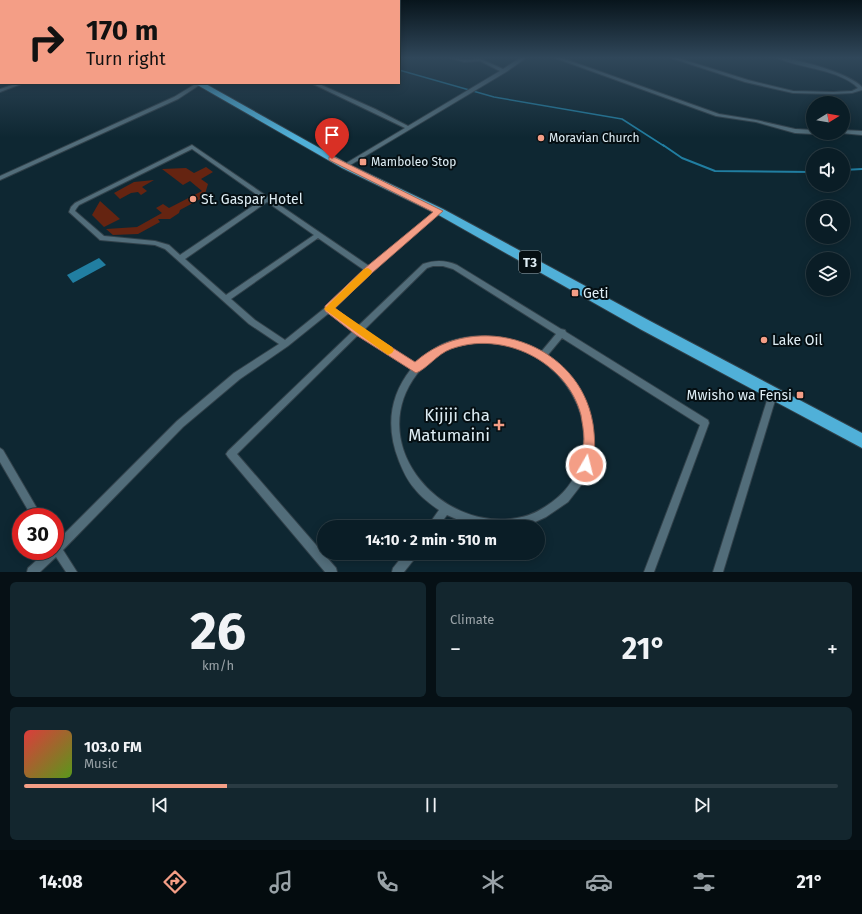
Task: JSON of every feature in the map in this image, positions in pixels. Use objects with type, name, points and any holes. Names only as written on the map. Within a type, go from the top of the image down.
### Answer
[{"type":"highway","name":"T3","points":[[202,85],[345,166],[439,211],[773,394],[862,441]]},
{"type":"street","points":[[0,91],[17,85]]},
{"type":"street","points":[[0,178],[176,98],[196,85]]},
{"type":"street","points":[[317,85],[363,107],[379,112],[409,128]]},
{"type":"street","points":[[345,166],[480,85]]},
{"type":"street","points":[[632,85],[718,115],[756,121],[795,131],[806,132]]},
{"type":"street","points":[[762,85],[793,92],[840,93],[860,91],[861,89],[858,85]]},
{"type":"street","points":[[850,132],[862,133]]},
{"type":"street","points":[[285,344],[252,322],[181,258],[162,245],[102,238],[72,212],[73,208],[77,204],[192,147],[369,270]]},
{"type":"street","points":[[181,258],[267,200]]},
{"type":"street","points":[[64,540],[180,424],[237,376],[285,344],[328,309],[369,270],[439,211]]},
{"type":"street","points":[[226,299],[318,235]]},
{"type":"street","points":[[332,572],[231,454],[359,332],[425,266],[433,263],[444,262],[455,267],[562,332],[705,423],[650,572]]},
{"type":"street","points":[[328,309],[359,332],[416,368]]},
{"type":"street","points":[[542,356],[562,332]]},
{"type":"street","points":[[485,339],[504,341],[524,346],[542,356],[561,371],[576,391],[586,414],[590,439],[586,465],[575,488],[556,508],[531,521],[503,526],[473,522],[445,510],[417,485],[400,454],[395,422],[401,392],[416,368],[430,355],[447,346],[465,340],[485,339]]},
{"type":"street","points":[[718,572],[773,394]]},
{"type":"street","points":[[0,452],[32,508]]},
{"type":"street","points":[[437,520],[445,510]]},
{"type":"street","points":[[32,572],[44,560]]},
{"type":"street","points":[[64,560],[72,572]]},
{"type":"street","points":[[397,572],[406,560]]},
{"type":"water","points":[[99,258],[106,265],[73,283],[67,275]]},
{"type":"building","points":[[206,167],[213,172],[201,179],[208,184],[204,197],[180,210],[179,213],[170,219],[158,219],[160,222],[138,234],[113,235],[106,229],[137,227],[162,213],[156,208],[163,204],[169,208],[202,191],[190,181],[183,185],[162,169],[186,168],[194,173]]},
{"type":"building","points":[[154,180],[142,187],[147,191],[141,195],[138,192],[131,193],[120,199],[114,193],[134,182]]},
{"type":"building","points":[[100,201],[120,219],[104,227],[92,215]]},
{"type":"waterway","points":[[451,85],[494,97],[622,119],[664,146]]},
{"type":"waterway","points":[[663,145],[682,158],[715,171],[806,172]]},
{"type":"waterway","points":[[850,170],[862,169]]},
{"type":"slow traffic","points":[[368,271],[328,309],[359,332],[388,350]]},
{"type":"place","name":"Moravian Church","points":[[541,138]]},
{"type":"place","name":"Mamboleo Stop","points":[[363,162]]},
{"type":"place","name":"St. Gaspar Hotel","points":[[193,199]]},
{"type":"place","name":"Geti","points":[[575,293]]},
{"type":"place","name":"Lake Oil","points":[[764,340]]},
{"type":"place","name":"Mwisho wa Fensi","points":[[800,395]]},
{"type":"place","name":"Kijiji cha Matumaini","points":[[499,425]]},
{"type":"route","points":[[332,159],[439,211],[369,270],[328,309],[359,332],[416,368],[430,355],[447,346],[465,340],[485,339],[504,341],[524,346],[542,356],[561,371],[576,391],[586,414],[590,439],[586,465]]}]
